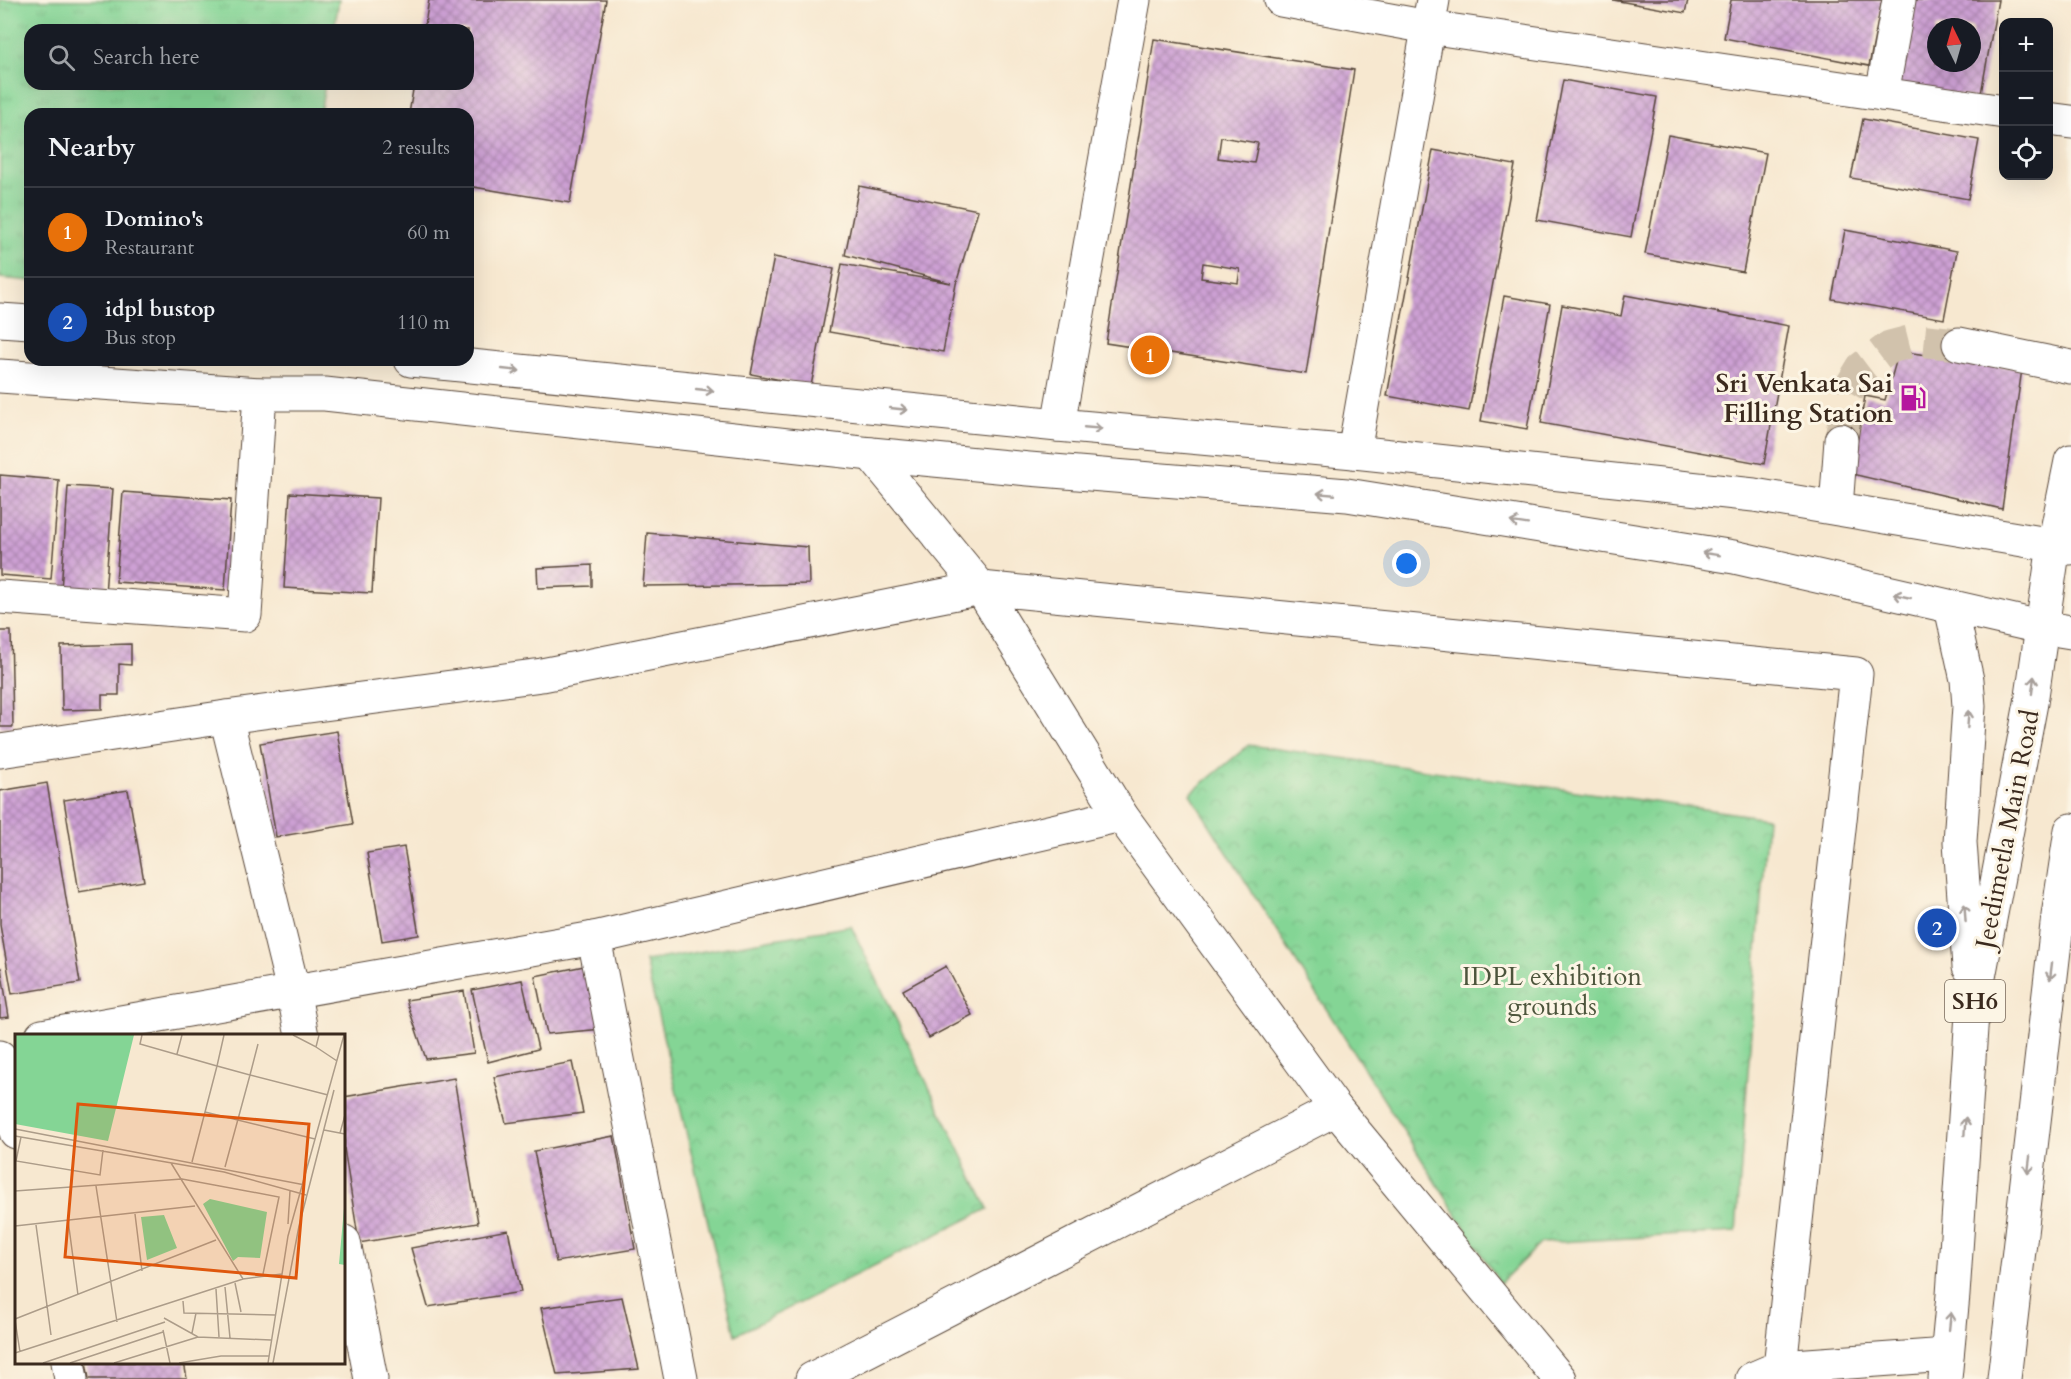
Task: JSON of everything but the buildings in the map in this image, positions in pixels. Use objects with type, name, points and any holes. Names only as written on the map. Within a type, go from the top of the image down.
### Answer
[{"type":"street","points":[[1058,425],[1134,0]]},
{"type":"street","points":[[1281,0],[1430,13],[1882,94],[1999,111]]},
{"type":"street","points":[[1882,94],[1899,0]]},
{"type":"street","points":[[1354,452],[1430,13]]},
{"type":"street","points":[[2053,120],[2071,122]]},
{"type":"street","points":[[0,320],[24,322]]},
{"type":"street","points":[[1959,344],[2071,367]]},
{"type":"street","points":[[471,366],[1058,425],[1354,452],[1754,495],[2062,546]]},
{"type":"street","points":[[0,376],[260,394],[325,394],[871,454],[1347,495],[1734,557],[2056,630]]},
{"type":"street","points":[[0,597],[245,615],[260,394]]},
{"type":"street","points":[[1836,508],[1841,440]]},
{"type":"street","points":[[871,454],[981,588],[1121,815],[1336,1109],[1560,1379]]},
{"type":"street","name":"Jeedimetla Main Road","points":[[1946,1367],[1972,1014],[2031,703],[2056,630],[2071,461]]},
{"type":"street","points":[[0,751],[226,717],[542,675],[981,588],[1856,674],[1766,1373],[1946,1367]]},
{"type":"street","points":[[1951,607],[1967,680],[1969,706],[1960,842],[1972,1014]]},
{"type":"street","points":[[226,717],[302,1034]]},
{"type":"street","points":[[48,1034],[594,938],[1121,815]]},
{"type":"street","points":[[2004,1379],[2058,916],[2071,830]]},
{"type":"street","points":[[594,938],[681,1379]]},
{"type":"street","points":[[0,1043],[15,1040]]},
{"type":"street","points":[[0,1057],[15,1127]]},
{"type":"street","points":[[812,1379],[1336,1109]]},
{"type":"street","points":[[345,1247],[371,1379]]},
{"type":"street","points":[[68,1364],[71,1379]]},
{"type":"green space","points":[[0,0],[339,0],[335,24],[24,24],[24,90],[324,90],[321,108],[24,108],[24,280],[0,278]]},
{"type":"green space","name":"IDPL exhibition grounds","points":[[1249,745],[1767,818],[1736,1232],[1541,1243],[1500,1283],[1190,794]]},
{"type":"green space","points":[[851,926],[988,1209],[735,1335],[645,961]]},
{"type":"tunnel","points":[[1841,440],[1848,391],[1862,368],[1890,347],[1917,340],[1959,344]]},
{"type":"place","name":"Domino's","points":[[1150,355]]},
{"type":"place","name":"Sri Venkata Sai Filling Station","points":[[1913,398]]},
{"type":"place","name":"idpl bustop","points":[[1937,928]]}]
